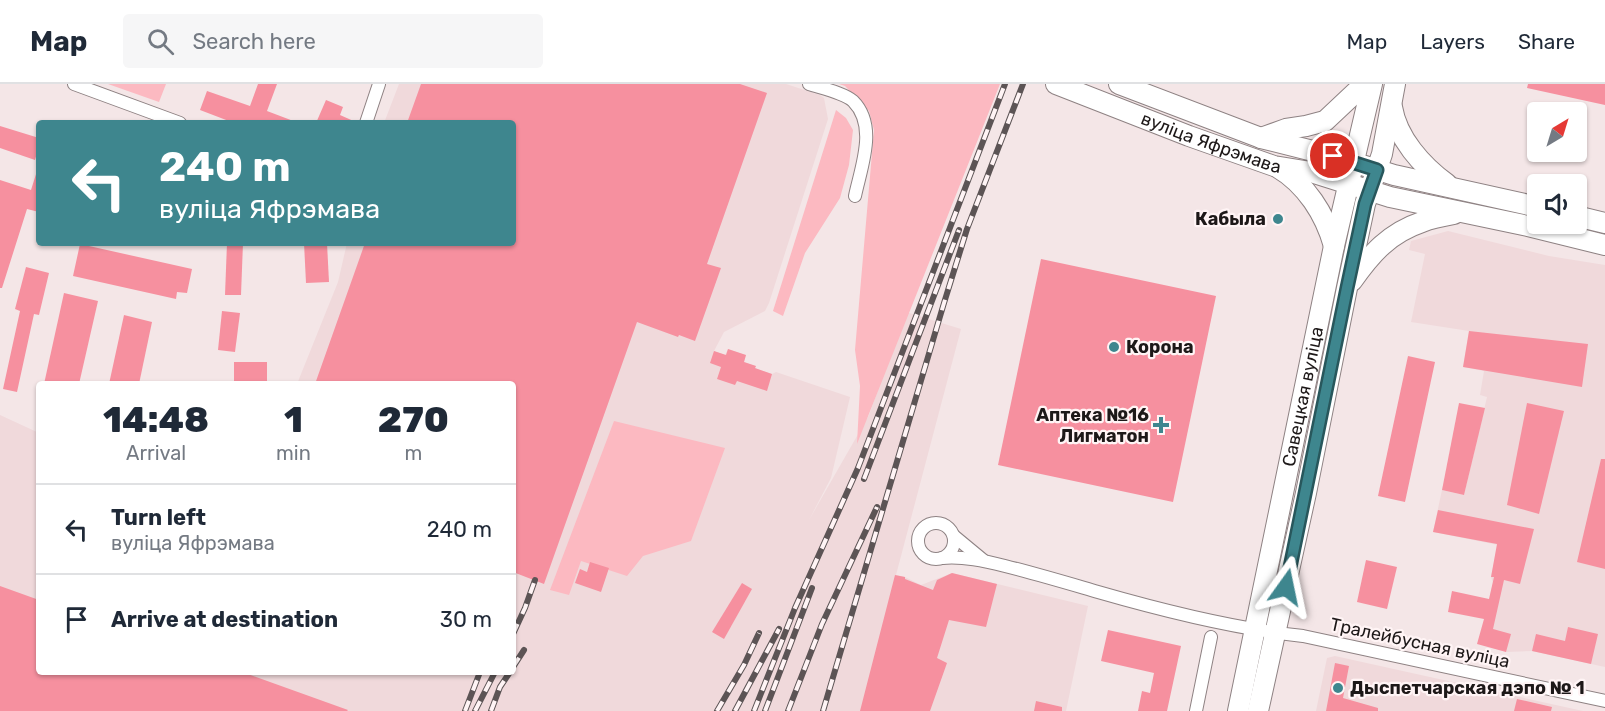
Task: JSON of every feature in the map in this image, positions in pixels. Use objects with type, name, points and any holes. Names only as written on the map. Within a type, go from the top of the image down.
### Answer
[{"type":"main road","name":"вуліца Яфрэмава","points":[[1056,84],[1097,92],[1189,136],[1274,166],[1311,172],[1390,196],[1459,213],[1528,226],[1605,245]]},
{"type":"main road","name":"вуліца Яфрэмава","points":[[1119,84],[1261,138],[1394,175],[1527,204]]},
{"type":"main road","points":[[1261,138],[1286,129],[1325,121],[1363,84]]},
{"type":"main road","name":"Савецкая вуліца","points":[[1238,711],[1334,246],[1372,84]]},
{"type":"main road","name":"Савецкая вуліца","points":[[1258,711],[1365,204],[1382,154],[1395,84]]},
{"type":"main road","points":[[1391,104],[1402,134],[1410,147],[1429,169],[1452,187]]},
{"type":"main road","points":[[1274,166],[1286,172],[1313,199],[1334,246]]},
{"type":"main road","points":[[1347,288],[1368,258],[1385,241],[1404,229],[1422,222],[1459,213]]},
{"type":"main road","points":[[1587,219],[1605,223]]},
{"type":"street","points":[[74,84],[172,120]]},
{"type":"street","points":[[367,120],[380,84]]},
{"type":"street","points":[[809,84],[852,100],[864,120],[867,136],[855,196]]},
{"type":"street","points":[[934,522],[943,523],[954,536],[954,545],[950,553],[942,558],[933,559],[925,556],[917,543],[920,532],[926,525],[934,522]]},
{"type":"street","name":"Тралейбусная вуліца","points":[[954,536],[984,561]]},
{"type":"street","name":"Тралейбусная вуліца","points":[[942,558],[984,561],[1161,609],[1275,634],[1303,636],[1605,701]]},
{"type":"street","points":[[1196,711],[1211,637]]},
{"type":"shaded area","points":[[108,84],[166,84],[159,102]]},
{"type":"shaded area","points":[[399,84],[786,84],[824,98],[828,119],[769,303],[765,311],[724,332],[714,351],[725,355],[728,349],[746,355],[744,362],[756,366],[755,369],[772,374],[776,372],[850,397],[831,478],[809,520],[869,415],[906,312],[961,329],[896,575],[921,585],[952,573],[1088,606],[1066,711],[0,711],[0,415],[36,432],[36,675],[516,675],[516,381],[298,381],[338,282],[346,246],[516,246],[516,120],[385,120]]},
{"type":"shaded area","points":[[839,84],[1000,84],[857,444],[860,386],[855,350],[874,130],[869,111],[845,86]]},
{"type":"shaded area","points":[[836,110],[846,118],[853,130],[849,165],[840,198],[805,253],[783,316],[773,311]]},
{"type":"shaded area","points":[[1448,231],[1549,256],[1605,265],[1605,667],[1532,651],[1506,652],[1483,626],[1493,583],[1491,577],[1498,545],[1433,532],[1442,490],[1464,495],[1487,397],[1480,395],[1484,371],[1463,367],[1469,331],[1411,322],[1425,254],[1409,250],[1411,241]]},
{"type":"shaded area","points":[[614,421],[725,448],[691,541],[643,556],[627,576],[581,561],[569,595],[550,590]]},
{"type":"shaded area","points":[[1335,656],[1583,711],[1316,711],[1327,658]]},
{"type":"building","points":[[258,84],[277,84],[267,111],[291,120],[226,120],[200,110],[207,91],[250,106]]},
{"type":"building","points":[[421,84],[740,84],[767,93],[707,264],[721,268],[695,341],[637,322],[544,584],[516,573],[516,381],[316,381],[364,246],[516,246],[516,120],[408,120]]},
{"type":"building","points":[[1528,84],[1605,84],[1605,105],[1527,88]]},
{"type":"building","points":[[326,100],[343,107],[340,115],[351,120],[317,120]]},
{"type":"building","points":[[0,126],[36,137],[35,160],[0,148]]},
{"type":"building","points":[[36,174],[36,211],[27,209],[2,288],[0,288],[0,180],[31,190]]},
{"type":"building","points":[[80,246],[89,246],[192,269],[187,293],[177,292],[176,299],[73,276]]},
{"type":"building","points":[[227,246],[243,246],[241,295],[225,295]]},
{"type":"building","points":[[304,246],[327,246],[329,282],[306,283]]},
{"type":"building","name":"Корона","points":[[1041,259],[1216,296],[1173,502],[998,465]]},
{"type":"building","points":[[26,267],[49,273],[39,315],[34,314],[17,392],[3,389],[20,311],[15,309]]},
{"type":"building","points":[[64,293],[98,301],[80,381],[45,381]]},
{"type":"building","points":[[222,311],[240,313],[235,352],[218,350]]},
{"type":"building","points":[[124,315],[152,322],[140,381],[110,381]]},
{"type":"building","points":[[1469,331],[1588,344],[1582,387],[1463,367]]},
{"type":"building","points":[[728,349],[746,355],[744,362],[772,374],[767,391],[737,381],[735,385],[717,379],[721,367],[710,363],[714,351],[726,355]]},
{"type":"building","points":[[1408,356],[1435,362],[1405,502],[1378,496]]},
{"type":"building","points":[[234,362],[267,362],[267,381],[234,381]]},
{"type":"building","points":[[1459,403],[1485,408],[1464,495],[1442,490]]},
{"type":"building","points":[[1527,403],[1564,411],[1539,514],[1507,505]]},
{"type":"building","points":[[1601,459],[1605,459],[1605,569],[1577,562]]},
{"type":"building","points":[[1438,510],[1534,529],[1520,584],[1504,580],[1493,629],[1511,634],[1506,652],[1477,644],[1484,619],[1448,612],[1452,591],[1489,599],[1497,544],[1433,532]]},
{"type":"building","points":[[1366,560],[1397,567],[1387,609],[1357,602]]},
{"type":"building","points":[[590,562],[609,568],[601,592],[575,583],[580,569],[587,572]]},
{"type":"building","points":[[952,573],[997,584],[986,627],[949,620],[937,658],[947,663],[930,711],[860,711],[895,575],[905,577],[905,579],[933,590],[937,580]]},
{"type":"building","points":[[742,583],[752,589],[724,639],[712,632]]},
{"type":"building","points":[[0,586],[36,599],[36,675],[250,675],[348,710],[347,711],[0,711]]},
{"type":"building","points":[[1568,627],[1598,634],[1591,664],[1532,651],[1536,634],[1565,641]]},
{"type":"building","points":[[1108,630],[1181,646],[1167,711],[1138,711],[1142,691],[1150,693],[1154,673],[1101,661]]},
{"type":"building","name":"Дыспетчарская дэпо № 1","points":[[1335,663],[1349,666],[1343,698],[1378,708],[1378,711],[1326,711]]},
{"type":"building","points":[[1517,699],[1552,707],[1551,711],[1514,711]]},
{"type":"building","points":[[1036,701],[1062,707],[1062,711],[1034,711]]},
{"type":"railway","points":[[754,711],[795,608],[858,468],[1005,84]]},
{"type":"railway","points":[[823,711],[967,229],[1023,84]]},
{"type":"railway","points":[[864,479],[959,230]]},
{"type":"railway","points":[[788,711],[822,624],[877,507]]},
{"type":"railway","points":[[516,628],[535,580]]},
{"type":"railway","points":[[765,711],[812,588]]},
{"type":"railway","points":[[735,711],[779,629]]},
{"type":"railway","points":[[717,711],[744,665],[759,633]]},
{"type":"railway","points":[[516,662],[524,650]]},
{"type":"railway","points":[[465,711],[479,675]]},
{"type":"railway","points":[[475,711],[493,675]]},
{"type":"railway","points":[[491,711],[500,687],[508,675]]},
{"type":"place","name":"Кабыла","points":[[1278,219]]},
{"type":"place","name":"Корона","points":[[1114,347]]},
{"type":"place","name":"Аптека №16 Лигматон","points":[[1161,425]]},
{"type":"place","name":"Дыспетчарская дэпо № 1","points":[[1338,688]]},
{"type":"route","points":[[1286,587],[1365,204],[1377,170],[1333,156]]}]
